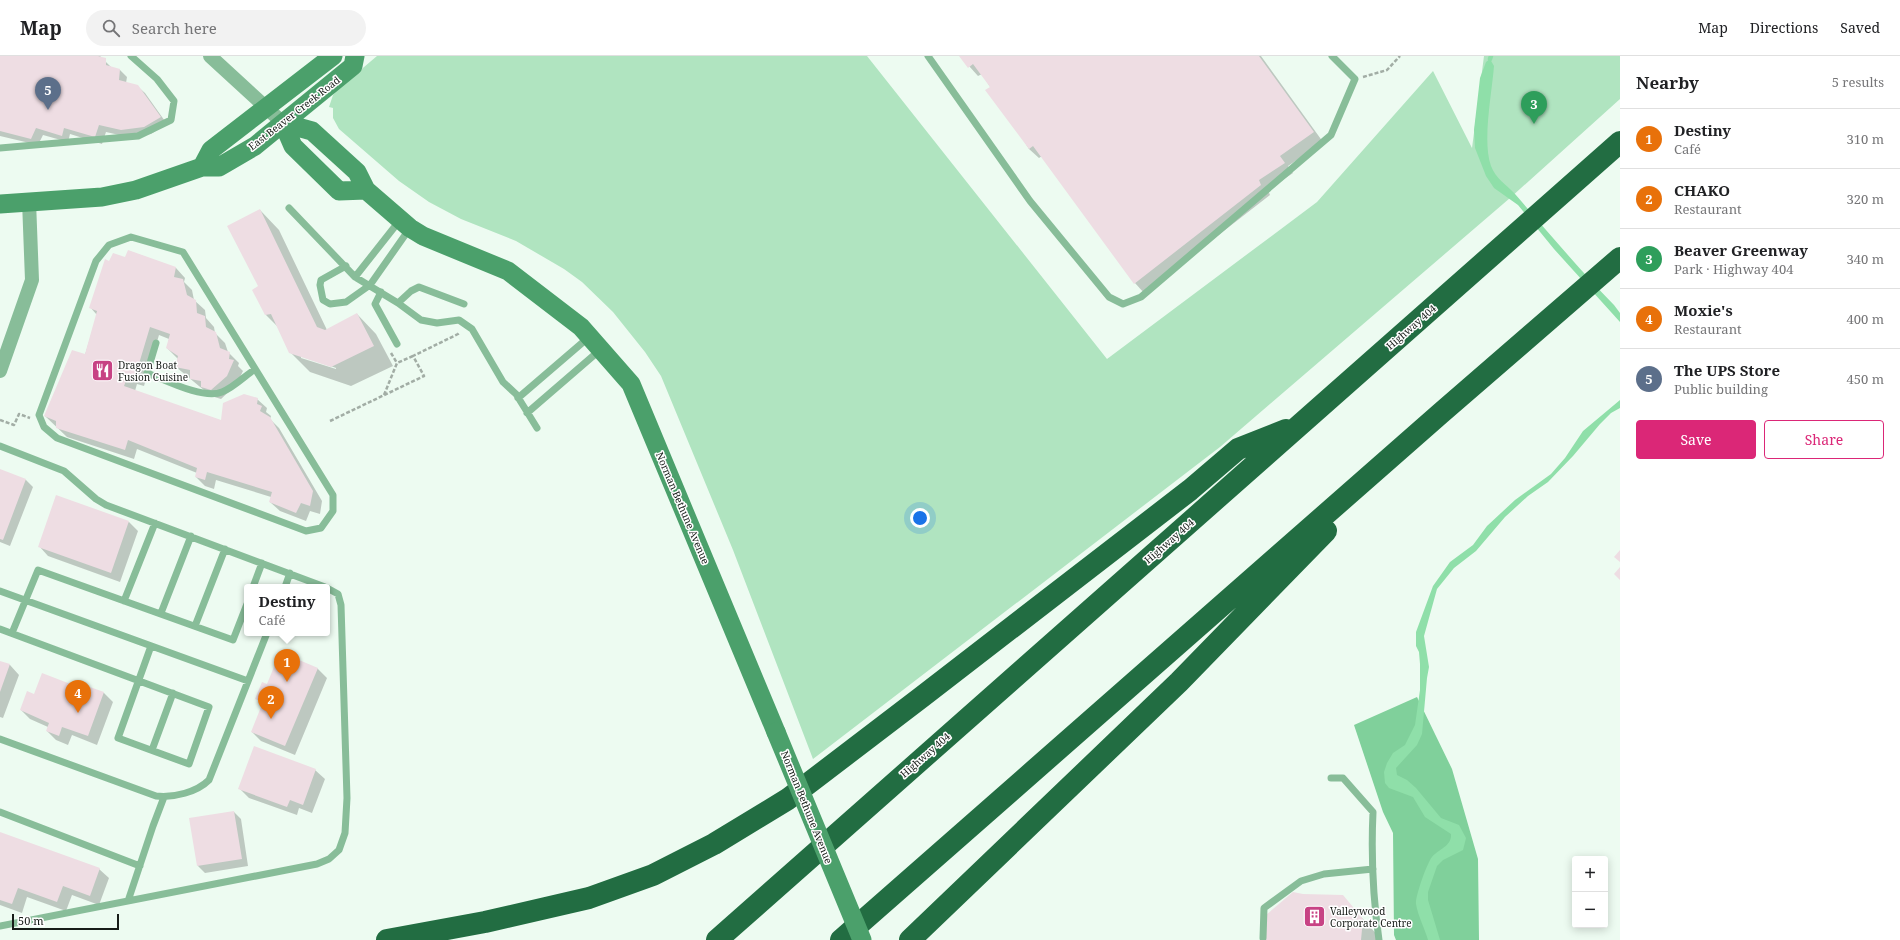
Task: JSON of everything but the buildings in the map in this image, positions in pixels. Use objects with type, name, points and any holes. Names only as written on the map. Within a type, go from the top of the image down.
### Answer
[{"type":"highway","name":"Highway 404","points":[[717,940],[1620,142]]},
{"type":"highway","points":[[841,940],[1441,413],[1620,258]]},
{"type":"highway","points":[[910,940],[1179,682],[1441,413]]},
{"type":"highway","points":[[387,940],[485,922],[589,898],[653,875],[714,844],[788,799],[1190,490],[1238,449],[1300,425]]},
{"type":"highway","points":[[907,940],[936,914]]},
{"type":"street","points":[[210,56],[283,123],[292,146],[340,191],[366,190]]},
{"type":"street","name":"East Beaver Creek Road","points":[[202,167],[211,150],[334,56]]},
{"type":"street","name":"East Beaver Creek Road","points":[[0,204],[102,197],[136,190],[202,167],[219,167],[255,146],[353,66],[355,56]]},
{"type":"street","name":"Norman Bethune Avenue","points":[[283,123],[312,131],[357,172],[366,190],[405,224],[423,236],[508,271],[581,327],[631,384],[862,940]]},
{"type":"street","points":[[0,371],[32,280],[29,201]]},
{"type":"lane","points":[[0,148],[138,136],[171,120],[174,101],[157,79],[130,56]]},
{"type":"lane","points":[[928,56],[1036,208],[1109,297],[1123,304],[1141,296],[1331,135],[1355,79],[1332,56]]},
{"type":"lane","points":[[289,208],[355,277],[398,303],[421,320],[437,323],[459,320],[472,329],[503,382],[518,398],[537,428]]},
{"type":"lane","points":[[355,277],[405,224]]},
{"type":"lane","points":[[346,266],[322,280],[320,285],[323,300],[330,304],[346,302],[370,285],[405,224]]},
{"type":"lane","points":[[131,237],[183,252],[333,495],[333,511],[321,528],[306,531],[57,438],[44,427],[42,422],[39,415],[96,260],[109,245],[131,237]]},
{"type":"lane","points":[[398,303],[411,291],[419,287],[464,304]]},
{"type":"lane","points":[[381,292],[375,304],[397,344]]},
{"type":"lane","points":[[156,343],[147,373],[179,386],[210,395],[222,392],[255,369]]},
{"type":"lane","points":[[518,398],[595,343]]},
{"type":"lane","points":[[527,413],[595,343]]},
{"type":"lane","points":[[0,446],[64,471],[96,500],[318,584]]},
{"type":"lane","points":[[124,600],[155,523]]},
{"type":"lane","points":[[161,614],[191,536]]},
{"type":"lane","points":[[195,626],[225,549]]},
{"type":"lane","points":[[254,584],[262,563]]},
{"type":"lane","points":[[12,633],[38,570],[233,640],[244,612]]},
{"type":"lane","points":[[286,584],[290,573]]},
{"type":"lane","points":[[0,926],[317,864],[329,859],[339,850],[345,833],[347,798],[342,620],[341,605],[338,594],[330,589]]},
{"type":"lane","points":[[0,591],[248,681]]},
{"type":"lane","points":[[0,629],[137,680],[210,706],[189,764],[118,738],[137,680],[151,646]]},
{"type":"lane","points":[[0,739],[149,793],[164,797],[197,790],[209,780],[266,636]]},
{"type":"lane","points":[[152,750],[173,693]]},
{"type":"lane","points":[[1330,778],[1343,778],[1373,812],[1372,840],[1374,908],[1379,940]]},
{"type":"lane","points":[[128,901],[164,797]]},
{"type":"lane","points":[[0,812],[140,866]]},
{"type":"lane","points":[[1263,938],[1264,908],[1301,881],[1324,874],[1373,869]]},
{"type":"path","points":[[1355,79],[1387,70],[1400,56]]},
{"type":"path","points":[[384,395],[397,363],[458,334],[466,325]]},
{"type":"path","points":[[330,421],[424,376],[413,356]]},
{"type":"path","points":[[0,420],[14,425],[19,414],[42,422]]},
{"type":"shaded area","points":[[377,56],[867,56],[1107,359],[1317,202],[1433,71],[1472,148],[1484,56],[1620,56],[1620,99],[1510,198],[1220,447],[813,759],[733,550],[661,376],[645,352],[613,312],[582,282],[564,269],[516,241],[461,219],[429,202],[399,181],[339,129],[333,118],[333,108],[329,107],[333,95]]},
{"type":"shaded area","points":[[1490,59],[1494,66],[1488,117],[1487,144],[1488,156],[1493,171],[1614,305],[1620,313],[1620,322],[1554,249],[1518,205],[1494,188],[1486,176],[1475,148],[1474,130],[1480,78],[1486,62]]},
{"type":"shaded area","points":[[1620,400],[1620,408],[1611,413],[1600,424],[1573,456],[1548,482],[1528,496],[1505,517],[1476,551],[1454,568],[1437,589],[1424,636],[1429,667],[1422,734],[1417,745],[1396,768],[1397,775],[1407,780],[1416,788],[1441,818],[1459,825],[1466,838],[1463,850],[1443,860],[1437,866],[1428,892],[1428,900],[1440,940],[1428,940],[1417,909],[1417,895],[1430,860],[1449,842],[1451,834],[1425,817],[1413,797],[1389,788],[1385,783],[1384,772],[1393,753],[1405,745],[1415,725],[1420,690],[1420,664],[1419,652],[1416,646],[1416,632],[1433,586],[1450,562],[1473,545],[1487,526],[1515,500],[1551,474],[1565,458],[1583,431]]},
{"type":"shaded area","points":[[1417,697],[1452,769],[1478,859],[1479,940],[1396,940],[1394,935],[1393,833],[1383,812],[1354,725]]},
{"type":"place","name":"The UPS Store","points":[[48,110]]},
{"type":"place","name":"Beaver Greenway","points":[[1534,124]]},
{"type":"place","name":"Dragon Boat Fusion Cuisine","points":[[102,371]]},
{"type":"place","name":"Destiny","points":[[287,682]]},
{"type":"place","name":"Moxie's","points":[[78,713]]},
{"type":"place","name":"CHAKO","points":[[271,719]]},
{"type":"place","name":"Valleywood Corporate Centre","points":[[1314,917]]}]
